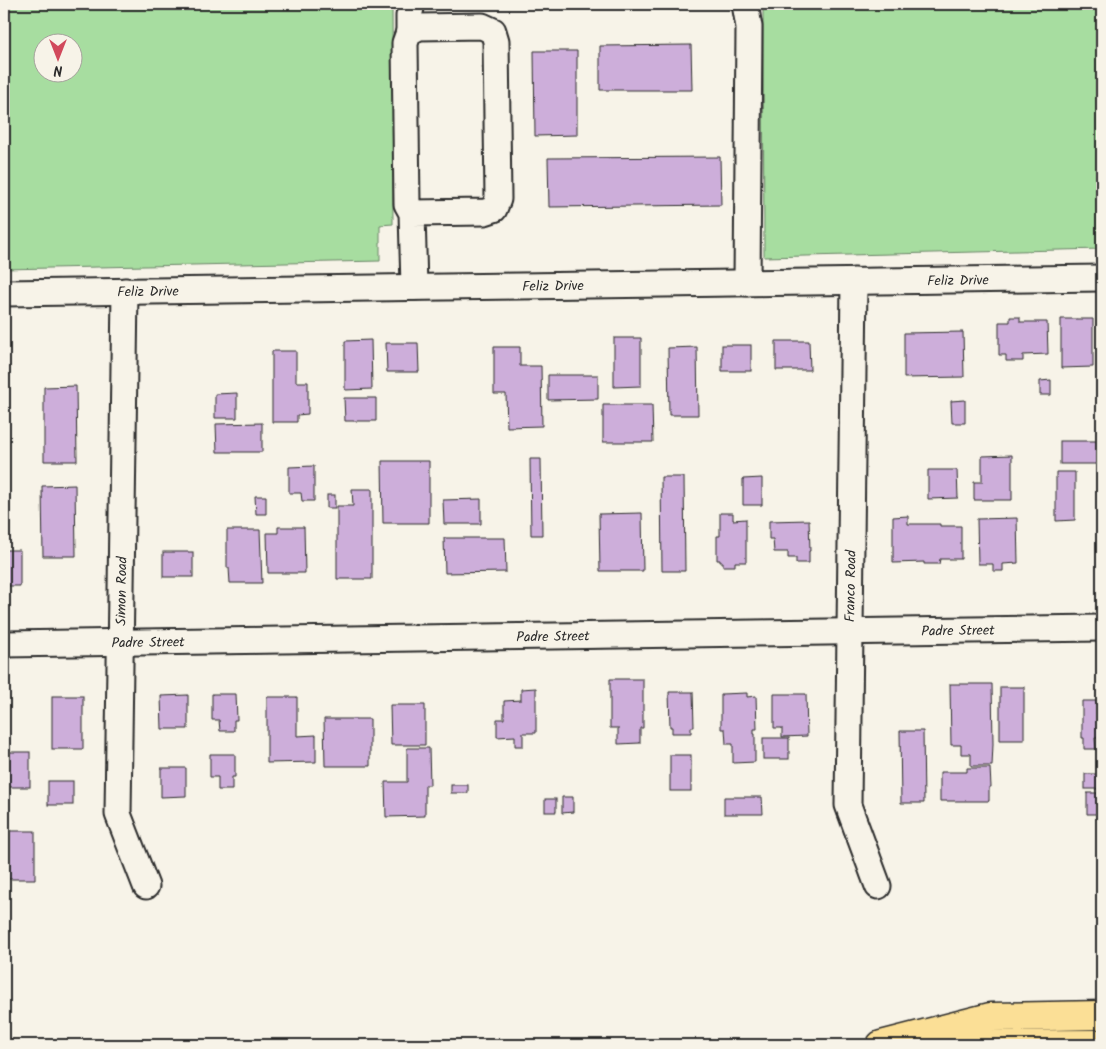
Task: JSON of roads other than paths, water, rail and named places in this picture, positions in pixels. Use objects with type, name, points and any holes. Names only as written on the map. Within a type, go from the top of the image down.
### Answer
[{"type":"highway","points":[[881,1045],[990,1017],[1102,1015]]},
{"type":"highway","points":[[935,1045],[1102,1044]]},
{"type":"street","points":[[412,4],[409,16],[409,32],[405,43],[407,204],[412,213],[414,287]]},
{"type":"street","points":[[745,4],[749,27],[747,283]]},
{"type":"street","points":[[409,32],[419,27],[482,26],[493,31],[496,41],[498,199],[494,209],[485,212],[412,213]]},
{"type":"street","name":"Feliz Drive","points":[[4,293],[1102,278]]},
{"type":"street","name":"Franco Road","points":[[854,281],[848,805],[878,886]]},
{"type":"street","name":"Simon Road","points":[[124,291],[118,814],[146,886]]},
{"type":"street","name":"Padre Street","points":[[4,644],[1102,628]]}]
